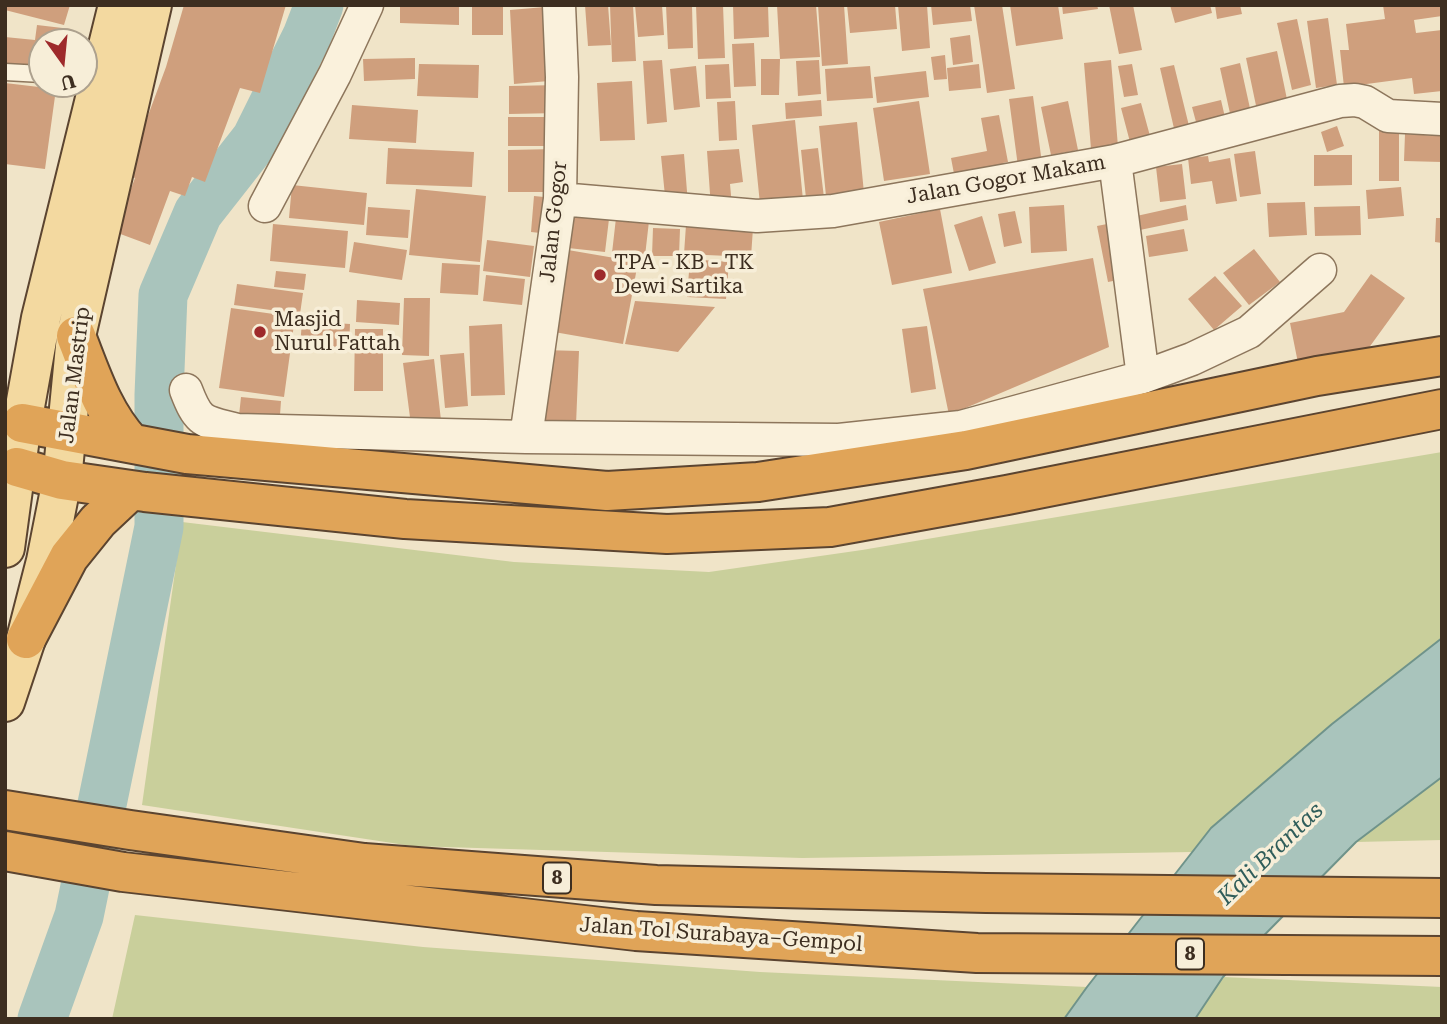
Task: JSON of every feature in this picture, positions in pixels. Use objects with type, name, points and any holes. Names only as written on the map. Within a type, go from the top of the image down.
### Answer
[{"type":"highway","points":[[76,336],[104,406],[117,428],[138,444]]},
{"type":"highway","points":[[22,423],[187,454],[607,491],[758,482],[966,450],[1317,376],[1442,356]]},
{"type":"highway","points":[[17,467],[62,480],[138,491],[405,519],[667,534],[830,527],[1442,409]]},
{"type":"highway","points":[[405,519],[410,475]]},
{"type":"highway","points":[[26,639],[69,557],[98,521],[138,491]]},
{"type":"highway","name":"8","points":[[5,810],[365,863],[656,885],[986,893],[1442,898]]},
{"type":"highway","name":"Jalan Tol Surabaya–Gempol","points":[[5,851],[123,872],[636,931],[977,953],[1442,956]]},
{"type":"main road","name":"Jalan Mastrip","points":[[98,60],[118,5]]},
{"type":"main road","name":"Jalan Mastrip","points":[[5,702],[26,639],[46,561],[62,480],[76,336],[152,5]]},
{"type":"main road","name":"Jalan Mastrip","points":[[5,548],[22,423],[41,318],[87,98]]},
{"type":"street","points":[[265,206],[335,74],[367,5]]},
{"type":"street","name":"Jalan Gogor","points":[[526,437],[560,199],[562,76],[559,5]]},
{"type":"street","name":"Jalan Gogor Makam","points":[[560,199],[757,216],[833,211],[1115,161],[1340,102],[1365,102],[1388,116],[1442,119]]},
{"type":"street","points":[[1115,161],[1143,377]]},
{"type":"street","points":[[186,390],[195,414],[208,422],[237,430],[526,437],[839,440],[961,427],[1143,377],[1192,359],[1249,332],[1320,270]]},
{"type":"street","points":[[410,475],[415,434]]},
{"type":"lane","points":[[5,72],[28,73]]},
{"type":"green space","points":[[1442,452],[1442,638],[1332,724],[1211,828],[1193,852],[802,858],[412,846],[142,805],[182,522],[514,562],[709,572],[862,550]]},
{"type":"green space","points":[[1442,777],[1442,840],[1356,842]]},
{"type":"green space","points":[[135,915],[423,947],[760,972],[1087,987],[1064,1019],[112,1019]]},
{"type":"green space","points":[[1223,977],[1442,987],[1442,1019],[1195,1019]]},
{"type":"water","name":"Kali Brantas","points":[[1442,638],[1442,777],[1356,842],[1223,977],[1195,1019],[1064,1019],[1211,828],[1332,724]]},
{"type":"building","points":[[5,5],[70,5],[64,25],[5,10]]},
{"type":"building","points":[[184,5],[286,5],[260,93],[240,88],[205,182],[192,177],[185,196],[170,191],[150,245],[115,232],[135,178],[126,175],[166,67]]},
{"type":"building","points":[[400,5],[459,5],[459,25],[400,23]]},
{"type":"building","points":[[472,5],[503,5],[503,35],[472,35]]},
{"type":"building","points":[[585,5],[608,5],[611,45],[588,46]]},
{"type":"building","points":[[610,5],[633,5],[636,61],[612,62]]},
{"type":"building","points":[[635,5],[662,5],[664,35],[638,37]]},
{"type":"building","points":[[666,5],[692,5],[693,48],[668,49]]},
{"type":"building","points":[[696,5],[723,5],[725,58],[698,59]]},
{"type":"building","points":[[733,5],[768,5],[769,37],[734,39]]},
{"type":"building","points":[[777,5],[816,5],[820,57],[780,59]]},
{"type":"building","points":[[818,5],[844,5],[848,64],[822,66]]},
{"type":"building","points":[[847,5],[895,5],[897,29],[850,33]]},
{"type":"building","points":[[898,5],[927,5],[930,48],[902,51]]},
{"type":"building","points":[[931,5],[970,5],[972,21],[933,25]]},
{"type":"building","points":[[974,5],[1002,5],[1015,89],[987,93]]},
{"type":"building","points":[[1010,5],[1058,5],[1063,39],[1016,46]]},
{"type":"building","points":[[1062,5],[1097,5],[1098,9],[1063,14]]},
{"type":"building","points":[[1109,5],[1133,5],[1142,50],[1119,54]]},
{"type":"building","points":[[1170,5],[1210,5],[1212,13],[1175,23]]},
{"type":"building","points":[[1215,5],[1240,5],[1242,14],[1217,19]]},
{"type":"building","points":[[1383,5],[1442,5],[1442,16],[1414,20],[1416,33],[1442,30],[1442,91],[1414,94],[1412,78],[1344,87],[1340,50],[1349,50],[1346,24],[1385,19]]},
{"type":"building","points":[[545,7],[549,81],[514,84],[510,10]]},
{"type":"building","points":[[1328,18],[1337,85],[1316,88],[1307,21]]},
{"type":"building","points":[[1297,19],[1311,85],[1292,90],[1277,23]]},
{"type":"building","points":[[37,25],[62,28],[37,28]]},
{"type":"building","points":[[970,35],[973,62],[953,65],[950,38]]},
{"type":"building","points":[[5,37],[28,39],[28,67],[5,65]]},
{"type":"building","points":[[754,43],[756,86],[734,87],[732,44]]},
{"type":"building","points":[[1277,51],[1289,109],[1258,115],[1246,58]]},
{"type":"building","points":[[945,55],[947,79],[934,80],[931,57]]},
{"type":"building","points":[[415,58],[415,79],[364,81],[363,59]]},
{"type":"building","points":[[761,59],[780,59],[779,95],[761,95]]},
{"type":"building","points":[[662,60],[667,122],[647,124],[643,61]]},
{"type":"building","points":[[819,60],[821,94],[798,96],[796,61]]},
{"type":"building","points":[[1111,60],[1118,147],[1091,149],[1084,63]]},
{"type":"building","points":[[1240,63],[1253,122],[1233,127],[1220,68]]},
{"type":"building","points":[[419,64],[479,65],[478,98],[417,96]]},
{"type":"building","points":[[729,64],[731,98],[706,99],[705,65]]},
{"type":"building","points":[[979,64],[981,88],[949,91],[947,68]]},
{"type":"building","points":[[1132,64],[1138,95],[1124,97],[1118,66]]},
{"type":"building","points":[[1174,65],[1191,134],[1176,137],[1160,68]]},
{"type":"building","points":[[696,66],[700,107],[674,110],[670,69]]},
{"type":"building","points":[[870,66],[873,98],[827,101],[825,69]]},
{"type":"building","points":[[926,71],[929,97],[877,103],[874,77]]},
{"type":"building","points":[[632,81],[635,140],[600,141],[597,83]]},
{"type":"building","points":[[5,83],[28,86],[28,98],[55,98],[45,169],[5,164]]},
{"type":"building","points":[[560,85],[560,113],[509,114],[509,86]]},
{"type":"building","points":[[1033,96],[1043,171],[1019,174],[1009,99]]},
{"type":"building","points":[[821,100],[822,116],[786,119],[785,103]]},
{"type":"building","points":[[1221,100],[1227,126],[1199,133],[1192,107]]},
{"type":"building","points":[[735,101],[737,140],[719,141],[717,102]]},
{"type":"building","points":[[919,101],[930,174],[884,181],[873,108]]},
{"type":"building","points":[[1068,101],[1078,150],[1051,155],[1041,107]]},
{"type":"building","points":[[1141,103],[1150,136],[1130,142],[1121,108]]},
{"type":"building","points":[[352,105],[418,110],[416,143],[349,139]]},
{"type":"building","points":[[999,115],[1008,162],[1003,163],[1004,169],[955,179],[951,158],[987,151],[981,118]]},
{"type":"building","points":[[508,117],[558,117],[558,146],[508,146]]},
{"type":"building","points":[[795,120],[804,210],[761,214],[752,125]]},
{"type":"building","points":[[857,122],[864,193],[826,196],[819,126]]},
{"type":"building","points":[[1337,126],[1344,146],[1327,152],[1321,132]]},
{"type":"building","points":[[1379,131],[1399,131],[1399,181],[1379,181]]},
{"type":"building","points":[[1405,134],[1442,136],[1442,162],[1404,161]]},
{"type":"building","points":[[388,148],[474,152],[472,187],[386,184]]},
{"type":"building","points":[[818,148],[825,206],[807,208],[801,150]]},
{"type":"building","points":[[556,149],[557,192],[508,192],[508,150]]},
{"type":"building","points":[[739,149],[743,182],[730,184],[732,206],[711,208],[707,151]]},
{"type":"building","points":[[1255,151],[1261,194],[1240,197],[1234,154]]},
{"type":"building","points":[[684,154],[688,204],[666,206],[661,156]]},
{"type":"building","points":[[1314,155],[1352,155],[1352,185],[1314,186]]},
{"type":"building","points":[[1208,156],[1209,162],[1230,158],[1237,201],[1216,204],[1212,181],[1191,184],[1188,158]]},
{"type":"building","points":[[1182,164],[1186,199],[1160,202],[1156,167]]},
{"type":"building","points":[[292,185],[367,193],[364,225],[289,218]]},
{"type":"building","points":[[1401,187],[1404,216],[1368,219],[1366,190]]},
{"type":"building","points":[[416,189],[486,196],[480,262],[409,255]]},
{"type":"building","points":[[534,196],[554,198],[550,234],[531,232]]},
{"type":"building","points":[[1305,202],[1307,235],[1269,237],[1267,203]]},
{"type":"building","points":[[1064,205],[1067,251],[1031,253],[1029,207]]},
{"type":"building","points":[[1186,205],[1188,220],[1135,231],[1132,217]]},
{"type":"building","points":[[1360,206],[1361,235],[1315,236],[1314,207]]},
{"type":"building","points":[[368,207],[410,210],[408,238],[366,235]]},
{"type":"building","points":[[940,209],[952,273],[892,285],[879,222]]},
{"type":"building","points":[[1015,211],[1022,243],[1004,247],[998,214]]},
{"type":"building","points":[[572,215],[609,219],[605,252],[568,248]]},
{"type":"building","points":[[982,216],[996,263],[969,271],[954,225]]},
{"type":"building","points":[[616,218],[649,221],[645,256],[612,253]]},
{"type":"building","points":[[1436,218],[1442,218],[1442,243],[1435,242]]},
{"type":"building","points":[[1112,223],[1123,279],[1108,282],[1097,226]]},
{"type":"building","points":[[273,224],[348,231],[345,268],[270,261]]},
{"type":"building","points":[[686,225],[753,228],[751,257],[684,254]]},
{"type":"building","points":[[653,228],[680,229],[679,256],[652,256]]},
{"type":"building","points":[[1184,229],[1188,251],[1149,257],[1146,236]]},
{"type":"building","points":[[487,240],[534,246],[530,277],[483,271]]},
{"type":"building","points":[[354,242],[407,250],[402,280],[349,272]]},
{"type":"building","points":[[1254,249],[1280,282],[1249,305],[1223,273]]},
{"type":"building","points":[[568,250],[638,262],[623,344],[554,332]]},
{"type":"building","points":[[1093,258],[1109,347],[949,415],[923,289]]},
{"type":"building","points":[[690,259],[729,262],[726,299],[687,297]]},
{"type":"building","points":[[442,263],[480,265],[478,295],[440,293]]},
{"type":"building","points":[[276,271],[306,274],[304,290],[274,287]]},
{"type":"building","points":[[1371,274],[1405,298],[1368,349],[1298,363],[1290,323],[1344,312]]},
{"type":"building","points":[[486,275],[525,279],[522,305],[483,301]]},
{"type":"building","points":[[1215,276],[1242,306],[1214,330],[1188,299]]},
{"type":"building","points":[[237,284],[303,293],[300,314],[234,305]]},
{"type":"building","points":[[404,298],[430,298],[429,356],[402,355]]},
{"type":"building","points":[[357,300],[400,303],[399,325],[356,322]]},
{"type":"building","points":[[635,301],[715,307],[678,352],[625,344]]},
{"type":"building","points":[[231,308],[295,317],[284,397],[219,388]]},
{"type":"building","points":[[302,321],[350,324],[349,350],[300,347]]},
{"type":"building","points":[[502,324],[505,395],[471,396],[469,326]]},
{"type":"building","points":[[927,326],[936,389],[911,393],[902,329]]},
{"type":"building","points":[[355,329],[383,329],[383,391],[354,391]]},
{"type":"building","points":[[543,350],[579,351],[576,425],[540,423]]},
{"type":"building","points":[[464,353],[468,406],[445,408],[440,355]]},
{"type":"building","points":[[434,359],[442,429],[412,433],[403,363]]},
{"type":"building","points":[[241,397],[281,401],[279,429],[238,425]]},
{"type":"waterway","points":[[42,1019],[79,916],[159,527],[159,395],[163,295],[198,213],[256,139],[307,36],[319,5]]},
{"type":"place","name":"TPA - KB - TK Dewi Sartika","points":[[600,275]]},
{"type":"place","name":"Masjid Nurul Fattah","points":[[260,332]]}]
